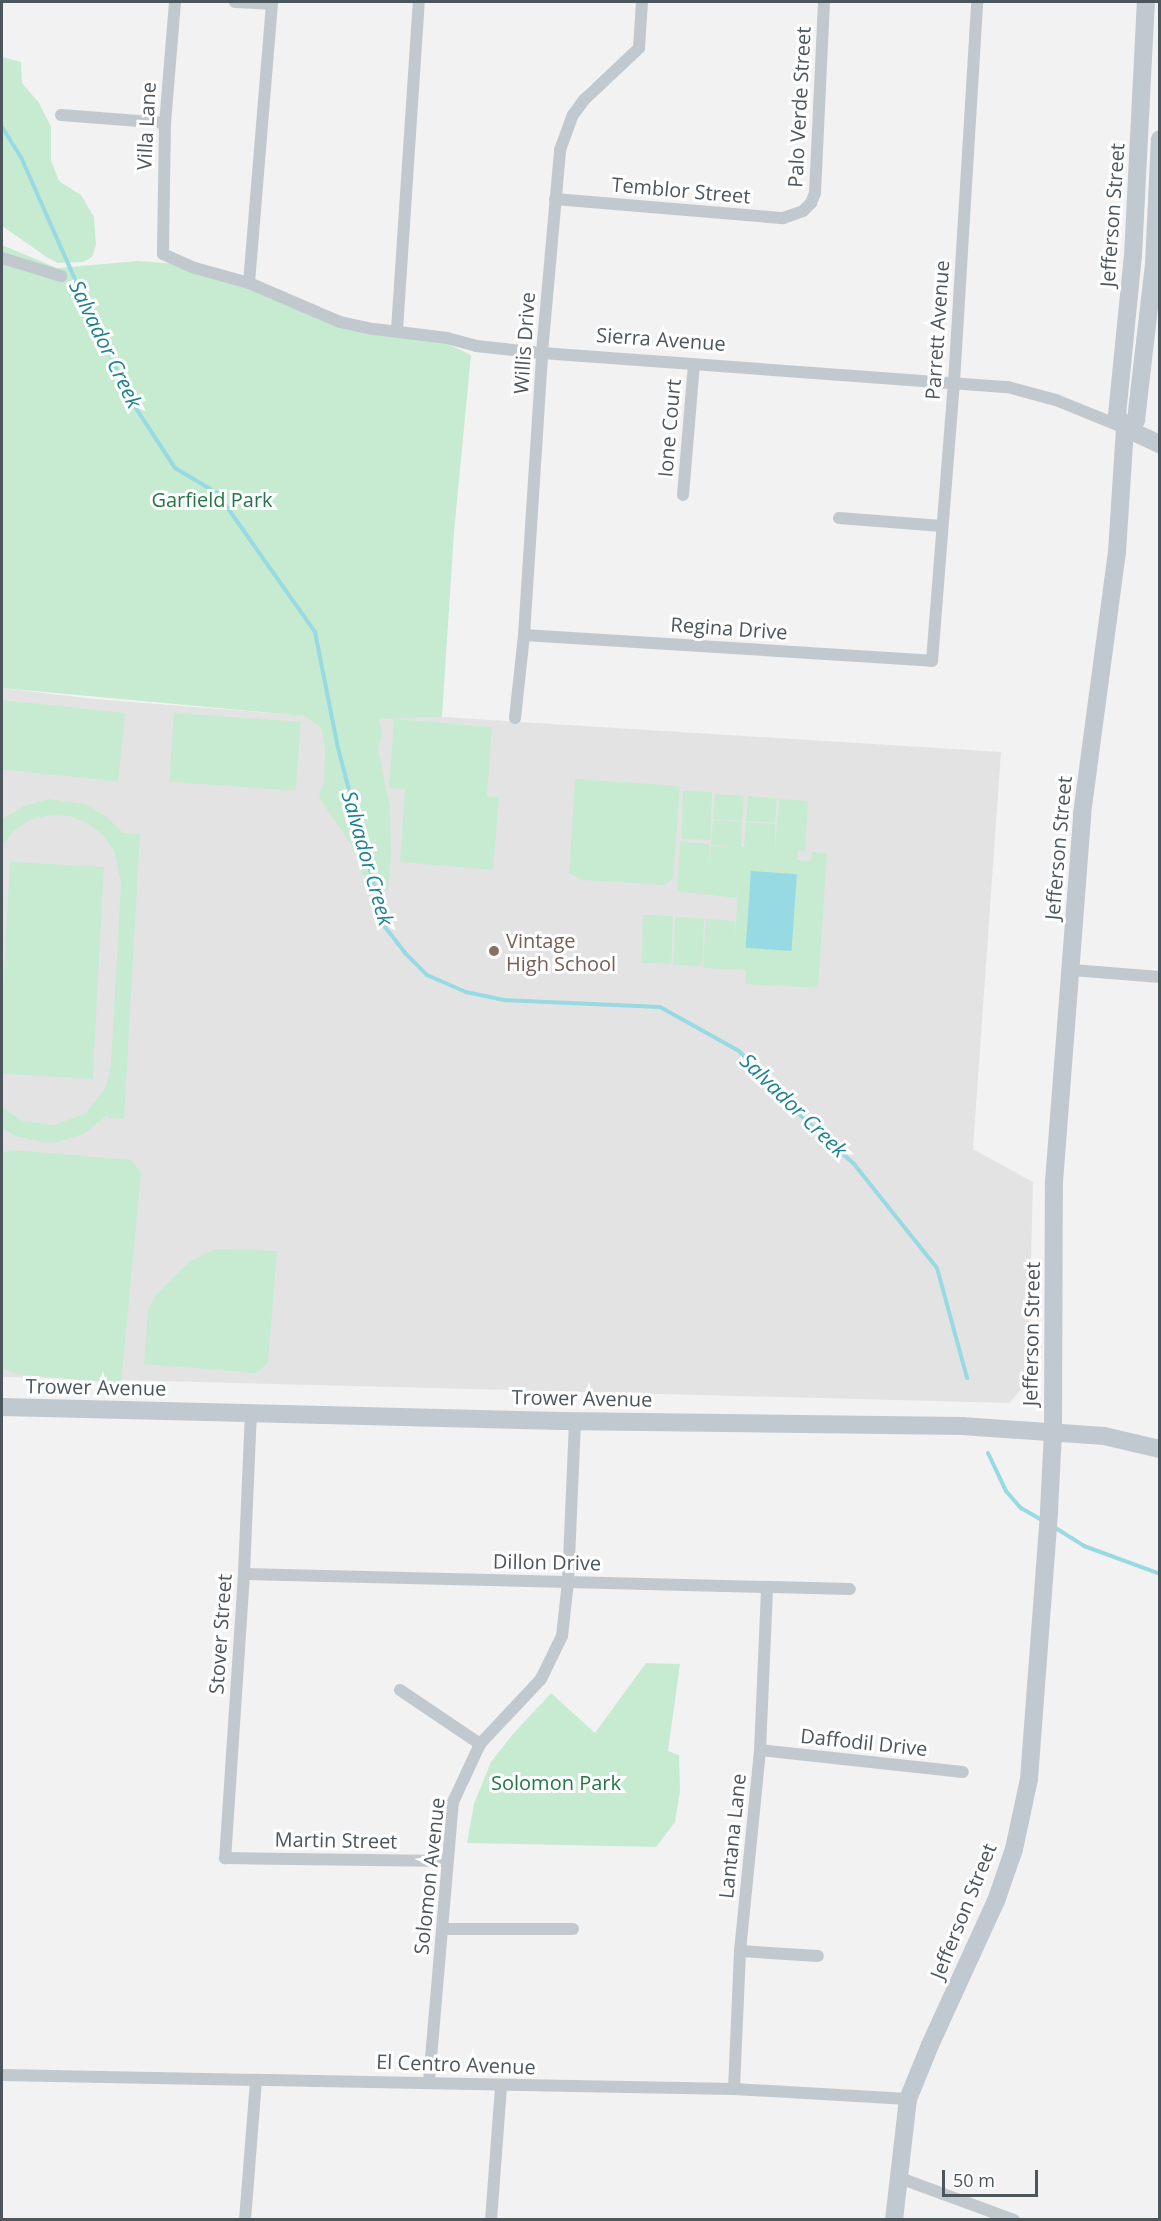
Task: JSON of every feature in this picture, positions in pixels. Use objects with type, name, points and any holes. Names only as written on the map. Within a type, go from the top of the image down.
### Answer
[{"type":"main road","name":"Jefferson Street","points":[[894,2220],[897,2177],[908,2099],[930,2045],[996,1901],[1014,1849],[1029,1779],[1047,1550],[1053,1431],[1054,1182],[1082,814],[1117,552],[1125,428],[1118,415],[1133,256],[1146,2]]},
{"type":"main road","name":"Jefferson Street","points":[[1125,428],[1136,420],[1157,265],[1160,140]]},
{"type":"main road","name":"Sierra Avenue","points":[[1125,428],[1160,444]]},
{"type":"main road","name":"Trower Avenue","points":[[2,1407],[575,1421],[951,1426],[1053,1431],[1113,1438],[1160,1449]]},
{"type":"street","name":"Villa Lane","points":[[163,254],[165,123],[175,2]]},
{"type":"street","points":[[235,2],[272,3],[249,283]]},
{"type":"street","points":[[397,330],[419,2]]},
{"type":"street","name":"Willis Drive","points":[[515,718],[524,635],[542,353],[560,150],[569,123],[584,100],[639,48],[642,2]]},
{"type":"street","name":"Palo Verde Street","points":[[803,211],[811,203],[815,194],[824,2]]},
{"type":"street","name":"Parrett Avenue","points":[[932,661],[954,382],[977,2]]},
{"type":"street","points":[[61,115],[165,123]]},
{"type":"street","name":"Temblor Street","points":[[555,199],[783,218],[803,211]]},
{"type":"street","name":"Sierra Avenue","points":[[163,254],[195,268],[249,283],[340,322],[447,338],[476,346],[542,353],[1008,387],[1034,393],[1125,428]]},
{"type":"street","points":[[1133,256],[1157,265]]},
{"type":"street","points":[[2,258],[61,276]]},
{"type":"street","name":"Ione Court","points":[[683,495],[694,364]]},
{"type":"street","points":[[839,518],[942,526]]},
{"type":"street","name":"Regina Drive","points":[[524,635],[932,661]]},
{"type":"street","points":[[1071,970],[1160,977]]},
{"type":"street","name":"Stover Street","points":[[225,1858],[244,1574],[251,1412]]},
{"type":"street","name":"Solomon Avenue","points":[[429,2082],[446,1861],[453,1802],[480,1743],[541,1679],[562,1636],[568,1582],[575,1421]]},
{"type":"street","name":"Dillon Drive","points":[[244,1574],[850,1589]]},
{"type":"street","name":"Lantana Lane","points":[[734,2089],[740,1951],[760,1750],[767,1587]]},
{"type":"street","points":[[400,1690],[480,1743]]},
{"type":"street","name":"Daffodil Drive","points":[[760,1750],[963,1772]]},
{"type":"street","name":"Martin Street","points":[[225,1858],[446,1861]]},
{"type":"street","points":[[442,1929],[573,1929]]},
{"type":"street","points":[[740,1951],[818,1956]]},
{"type":"street","name":"El Centro Avenue","points":[[2,2074],[734,2089],[908,2099]]},
{"type":"street","points":[[245,2220],[256,2080]]},
{"type":"street","points":[[491,2220],[501,2086]]},
{"type":"street","points":[[897,2177],[1014,2220]]},
{"type":"shaded area","name":"Vintage High School","points":[[2,688],[94,699],[347,719],[442,717],[1001,752],[973,1149],[1033,1182],[1028,1382],[1009,1403],[2,1377]]},
{"type":"green space","points":[[2,57],[21,62],[22,83],[39,103],[51,127],[51,160],[59,181],[81,195],[94,217],[96,245],[92,257],[83,262],[58,263],[2,226]]},
{"type":"green space","name":"Garfield Park","points":[[2,245],[57,268],[138,261],[178,264],[358,328],[437,339],[471,355],[454,532],[442,717],[379,719],[382,732],[378,750],[390,807],[391,857],[388,891],[370,893],[352,846],[322,802],[319,795],[324,783],[325,749],[321,727],[304,716],[2,688]]},
{"type":"green space","points":[[2,700],[125,713],[118,782],[2,769]]},
{"type":"green space","points":[[174,713],[301,722],[296,791],[169,782]]},
{"type":"green space","points":[[394,719],[492,727],[487,796],[499,797],[493,870],[400,862],[405,789],[389,788]]},
{"type":"green space","points":[[575,779],[680,786],[673,878],[665,885],[582,880],[569,873]]},
{"type":"green space","points":[[683,791],[712,792],[710,840],[681,839]]},
{"type":"green space","points":[[715,794],[744,796],[742,821],[713,819]]},
{"type":"green space","points":[[748,796],[777,798],[775,823],[746,821]]},
{"type":"green space","points":[[48,799],[85,804],[107,817],[123,833],[140,834],[124,1119],[108,1118],[108,1115],[83,1134],[57,1142],[43,1142],[15,1136],[2,1128],[2,1107],[22,1121],[55,1125],[86,1113],[106,1087],[111,1065],[121,883],[115,853],[104,836],[89,824],[70,816],[50,815],[30,820],[14,831],[2,846],[3,819],[24,806]]},
{"type":"green space","points":[[779,799],[808,801],[805,851],[798,850],[797,860],[811,861],[812,852],[827,853],[818,988],[745,984],[746,970],[703,968],[706,919],[735,921],[735,938],[739,873],[737,898],[677,891],[680,842],[710,844],[708,876],[711,846],[741,848],[711,845],[713,820],[742,822],[741,847],[744,847],[746,822],[775,824],[775,849]]},
{"type":"green space","points":[[10,862],[104,867],[93,1079],[2,1074],[2,1015]]},
{"type":"green space","points":[[643,915],[673,916],[671,964],[641,963]]},
{"type":"green space","points":[[675,917],[704,918],[702,966],[673,965]]},
{"type":"green space","points":[[12,1150],[131,1160],[141,1173],[121,1384],[17,1374],[2,1368],[2,1153]]},
{"type":"green space","points":[[215,1249],[277,1251],[268,1363],[256,1373],[144,1364],[148,1310],[156,1295],[190,1261]]},
{"type":"green space","name":"Solomon Park","points":[[646,1663],[680,1664],[668,1751],[679,1755],[680,1791],[675,1822],[656,1847],[467,1843],[474,1804],[491,1762],[551,1693],[595,1733]]},
{"type":"water","points":[[751,871],[797,874],[792,951],[746,948]]},
{"type":"waterway","name":"Salvador Creek","points":[[2,127],[21,157],[77,284],[96,315],[124,390],[175,468],[217,493],[315,632],[338,748],[385,927],[405,953],[427,975],[466,992],[505,1000],[660,1007],[739,1051],[799,1114],[854,1164],[937,1268],[967,1378]]},
{"type":"waterway","name":"Salvador Creek","points":[[988,1453],[1006,1491],[1021,1508],[1042,1520]]},
{"type":"waterway","name":"Salvador Creek","points":[[1054,1527],[1084,1546],[1160,1574]]},
{"type":"place","name":"Vintage High School","points":[[494,951]]}]
